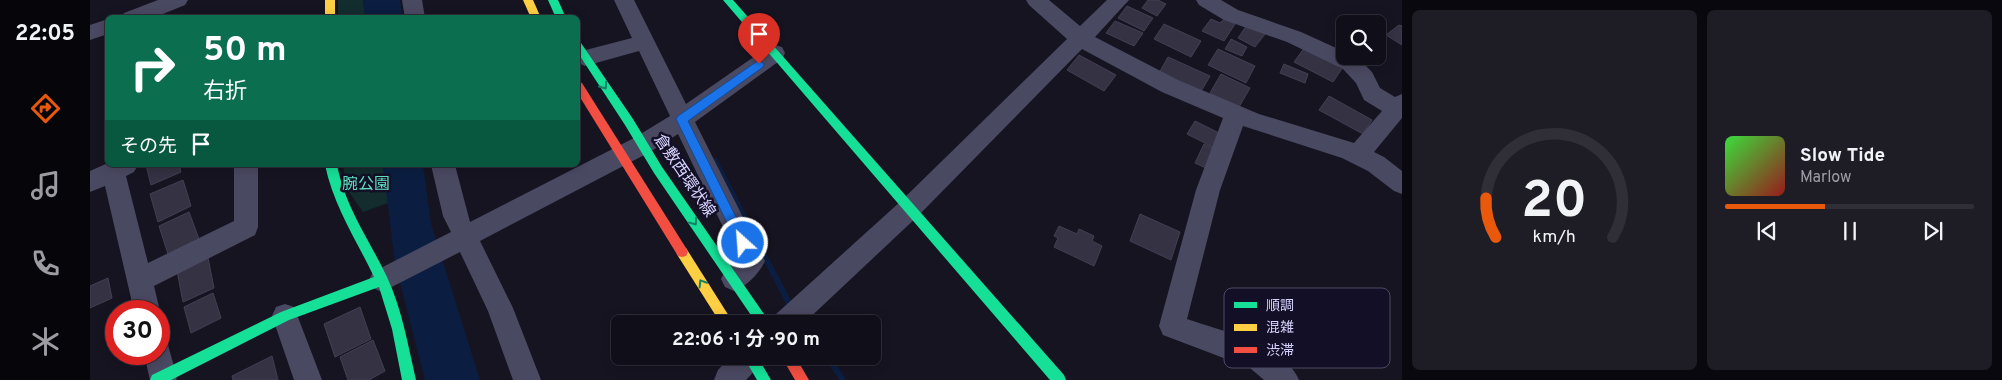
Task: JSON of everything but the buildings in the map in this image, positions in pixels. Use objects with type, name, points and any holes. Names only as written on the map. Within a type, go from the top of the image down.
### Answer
[{"type":"street","points":[[139,15],[178,0]]},
{"type":"street","points":[[330,0],[330,15]]},
{"type":"street","points":[[412,0],[414,15]]},
{"type":"street","points":[[528,0],[535,15]]},
{"type":"street","points":[[553,0],[560,15]]},
{"type":"street","points":[[624,0],[752,261],[734,279]]},
{"type":"street","points":[[728,0],[1059,380]]},
{"type":"street","points":[[1036,0],[1081,39],[1170,86],[1236,114],[1358,155],[1376,164],[1402,184]]},
{"type":"street","points":[[794,315],[910,208],[1118,0]]},
{"type":"street","points":[[1206,0],[1231,15],[1294,37],[1350,63],[1364,78],[1372,94],[1399,106],[1358,155]]},
{"type":"street","points":[[90,33],[105,27]]},
{"type":"street","points":[[581,52],[644,42]]},
{"type":"street","name":"倉敷西環状線","points":[[581,52],[759,315]]},
{"type":"street","points":[[159,370],[285,316],[382,280],[466,237],[642,144],[682,119],[775,53]]},
{"type":"street","points":[[580,89],[722,315]]},
{"type":"street","points":[[1224,345],[1172,326],[1208,190],[1236,114]]},
{"type":"street","points":[[140,280],[246,227],[246,167]]},
{"type":"street","points":[[332,167],[332,184],[351,227],[382,280],[398,326],[410,380]]},
{"type":"street","points":[[443,167],[455,216],[500,308],[527,380]]},
{"type":"street","points":[[90,182],[120,168],[145,300]]},
{"type":"street","points":[[285,316],[308,380]]},
{"type":"street","points":[[728,380],[741,365]]},
{"type":"street","points":[[755,365],[764,380]]},
{"type":"street","points":[[793,365],[802,380]]},
{"type":"street","points":[[1271,368],[1285,380]]},
{"type":"green space","points":[[338,0],[363,0],[365,15],[338,15]]},
{"type":"green space","name":"腕公園","points":[[343,167],[383,167],[388,203],[363,212],[347,189]]},
{"type":"water","points":[[363,0],[400,0],[402,15],[365,15]]},
{"type":"water","points":[[383,167],[423,167],[431,224],[480,380],[425,380],[395,263]]},
{"type":"waterway","points":[[715,161],[792,309]]},
{"type":"waterway","points":[[833,365],[843,380]]},
{"type":"traffic: fast","points":[[553,0],[560,15]]},
{"type":"traffic: fast","points":[[728,0],[1059,380]]},
{"type":"traffic: fast","points":[[580,49],[629,122],[658,170],[759,315]]},
{"type":"traffic: fast","points":[[331,167],[334,182],[345,211],[375,265],[387,292],[398,329],[409,380]]},
{"type":"traffic: fast","points":[[157,380],[285,316],[382,280]]},
{"type":"traffic: fast","points":[[755,365],[764,380]]},
{"type":"traffic: slow","points":[[330,0],[330,15]]},
{"type":"traffic: slow","points":[[528,0],[535,15]]},
{"type":"traffic: slow","points":[[682,252],[722,315]]},
{"type":"traffic: jam","points":[[580,89],[682,252]]},
{"type":"traffic: jam","points":[[793,365],[802,380]]},
{"type":"route","points":[[743,243],[682,119],[759,64]]}]
